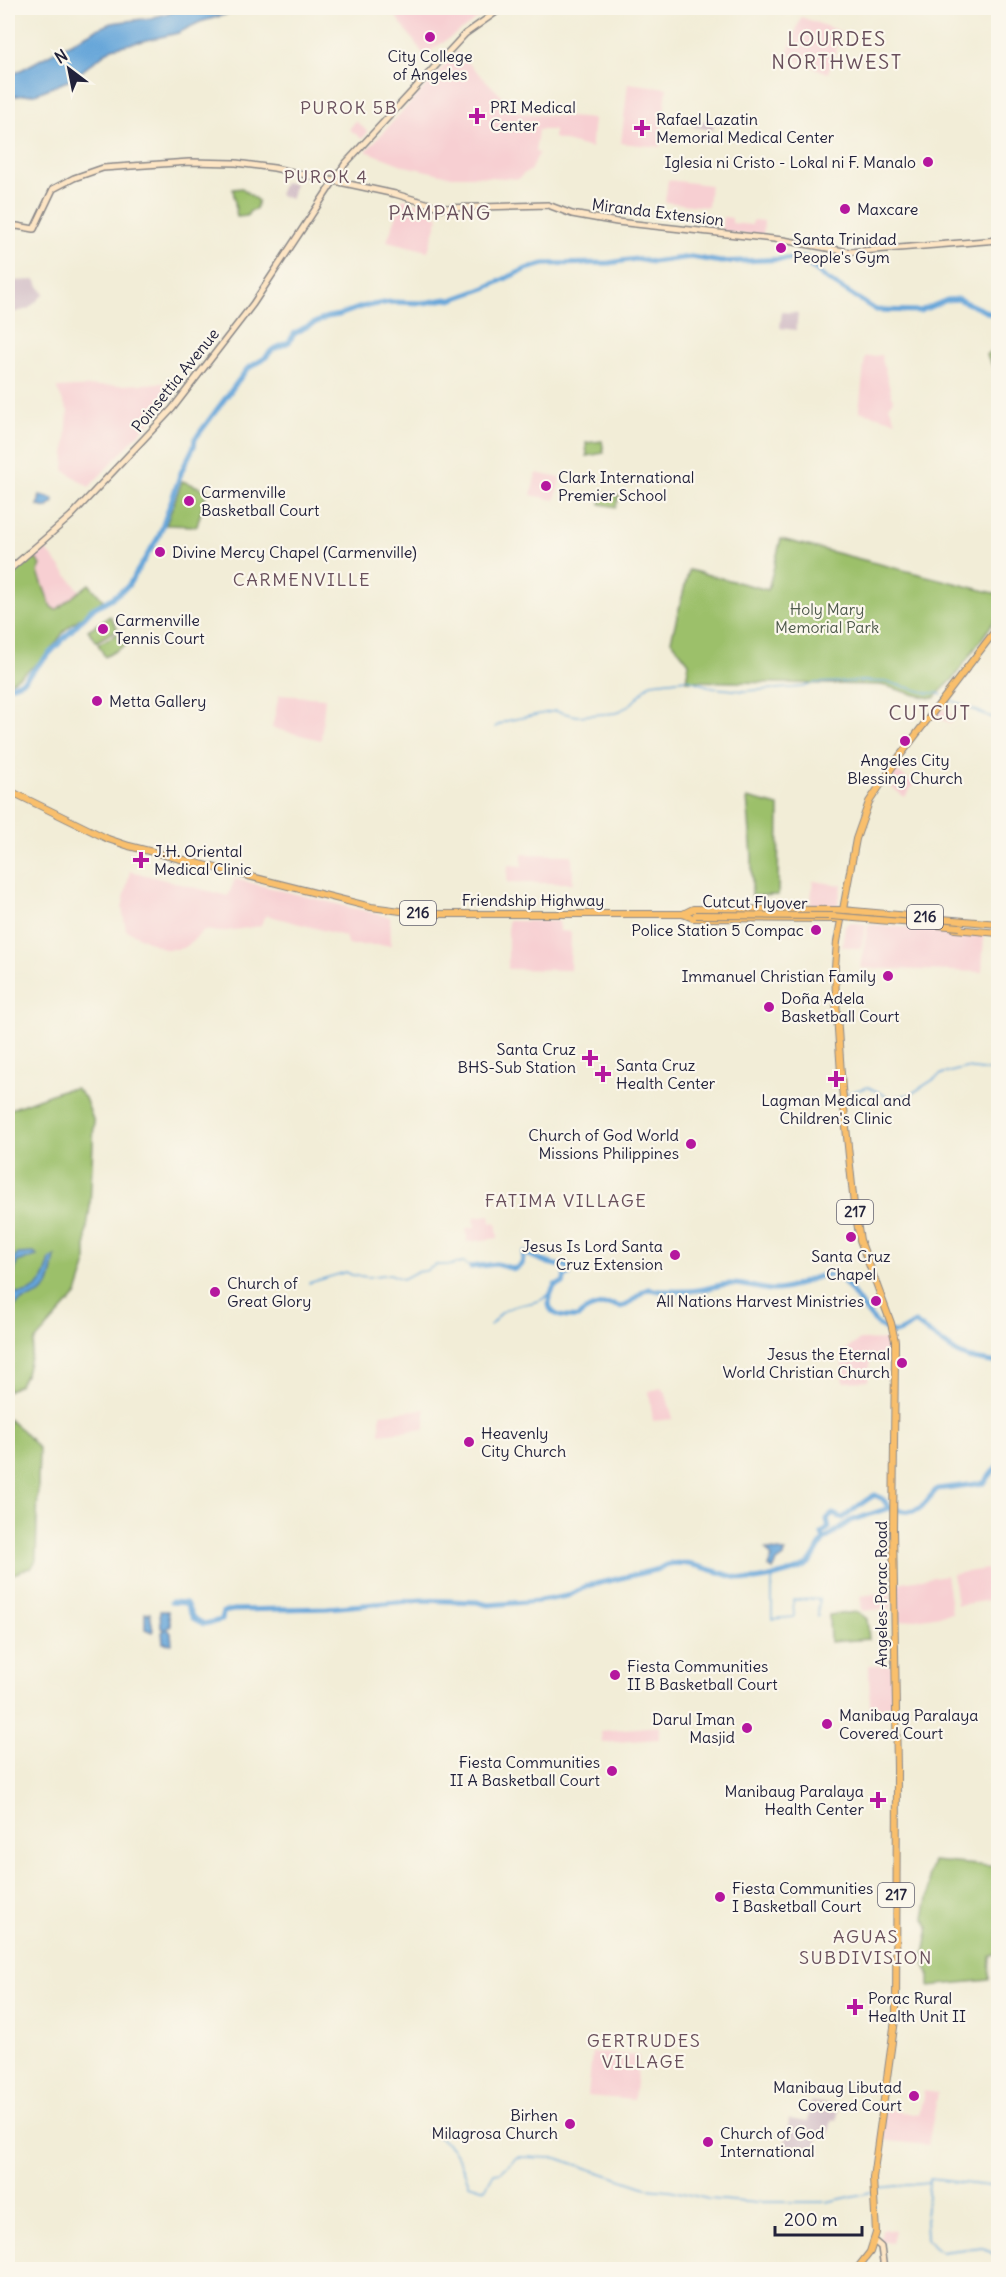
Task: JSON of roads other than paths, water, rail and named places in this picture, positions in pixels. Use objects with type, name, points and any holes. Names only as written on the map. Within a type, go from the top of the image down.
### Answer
[{"type":"main road","name":"Poinsettia Avenue","points":[[8,571],[72,516],[172,409],[252,304],[333,181],[359,148],[465,34],[502,8]]},
{"type":"main road","name":"Miranda Extension","points":[[8,229],[17,226],[32,230],[36,228],[53,189],[74,178],[103,168],[178,162],[236,163],[274,168],[443,208],[548,205],[572,214],[617,222],[783,240],[849,252],[999,240]]},
{"type":"main road","name":"217","points":[[840,922],[856,839],[869,802],[941,701],[999,627]]},
{"type":"main road","name":"Friendship Highway","points":[[8,790],[116,842],[371,907],[423,914],[683,914],[693,918],[832,919],[840,922]]},
{"type":"main road","name":"Friendship Highway","points":[[683,914],[693,909],[817,910],[843,907],[851,911],[999,928]]},
{"type":"main road","points":[[776,909],[774,916],[777,919]]},
{"type":"main road","points":[[817,910],[820,915],[817,919]]},
{"type":"main road","name":"Cutcut Flyover","points":[[683,914],[850,914],[999,928]]},
{"type":"main road","name":"216","points":[[840,922],[850,920],[999,928]]},
{"type":"main road","name":"Angeles-Porac Road","points":[[840,922],[835,957],[836,1000],[854,1205],[860,1240],[894,1337],[896,2013],[873,2178],[877,2226],[870,2252],[856,2270]]},
{"type":"main road","points":[[874,2241],[881,2247],[884,2270]]},
{"type":"water","points":[[185,8],[248,8],[200,22],[178,33],[112,48],[70,80],[35,94],[8,97],[8,77],[97,29],[111,23],[151,18]]},
{"type":"water","points":[[40,495],[53,499],[54,502],[47,508],[38,506]]},
{"type":"water","points":[[34,1253],[37,1256],[17,1262],[11,1288],[17,1294],[36,1288],[46,1273],[50,1259],[55,1256],[48,1286],[40,1294],[22,1301],[8,1312],[8,1282],[12,1259],[18,1254]]},
{"type":"water","points":[[766,1549],[785,1552],[784,1557],[777,1562],[773,1570],[768,1567],[772,1557]]},
{"type":"water","points":[[160,1611],[168,1611],[171,1626],[167,1628],[171,1633],[172,1644],[163,1643],[162,1632],[165,1630],[161,1628]]},
{"type":"water","points":[[145,1613],[150,1613],[152,1632],[145,1629]]},
{"type":"waterway","points":[[8,687],[23,681],[92,609],[128,586],[159,536],[195,439],[247,369],[265,358],[272,350],[289,342],[294,334],[327,317],[361,307],[390,302],[424,303],[451,300],[485,288],[526,269],[544,264],[609,263],[636,259],[652,262],[691,257],[721,262],[807,258],[809,265],[825,278],[876,310],[920,311],[947,300],[958,299],[998,317]]},
{"type":"waterway","points":[[495,727],[506,721],[555,711],[577,716],[617,713],[632,703],[651,683],[687,679],[714,688],[744,691],[803,687],[815,683],[887,682],[942,695]]},
{"type":"waterway","points":[[946,698],[998,720]]},
{"type":"waterway","points":[[844,1094],[868,1087],[891,1098],[911,1094],[942,1074],[966,1068],[998,1072]]},
{"type":"waterway","points":[[471,1267],[496,1264],[515,1269],[522,1264],[524,1253],[551,1264],[568,1266],[569,1275],[565,1276],[563,1283],[555,1285],[549,1300],[552,1311],[569,1317],[578,1317],[585,1311],[600,1306],[624,1306],[648,1289],[689,1291],[739,1284],[778,1290],[823,1276],[836,1276],[842,1279],[869,1315],[885,1330],[897,1333],[915,1323],[957,1353],[968,1358],[998,1363]]},
{"type":"waterway","points":[[309,1283],[346,1272],[368,1277],[390,1274],[403,1279],[436,1265],[464,1262],[466,1265]]},
{"type":"waterway","points":[[490,1325],[504,1311],[536,1302],[552,1290]]},
{"type":"waterway","points":[[171,1602],[186,1603],[193,1618],[204,1624],[222,1620],[223,1612],[233,1610],[327,1608],[422,1600],[477,1602],[488,1605],[539,1601],[567,1596],[587,1586],[677,1563],[689,1564],[747,1580],[761,1579],[793,1571],[809,1563],[824,1540],[822,1533],[829,1528],[827,1519],[833,1514],[843,1518],[875,1495],[883,1499],[889,1508],[907,1512],[918,1510],[937,1489],[984,1483],[998,1465]]},
{"type":"waterway","points":[[824,1540],[850,1521],[889,1508]]},
{"type":"waterway","points":[[774,1576],[772,1619],[794,1617],[793,1600],[819,1599],[818,1616]]},
{"type":"waterway","points":[[426,2131],[443,2140],[454,2152],[469,2184],[485,2189],[494,2173],[501,2172],[517,2157],[557,2158],[646,2188],[670,2190],[708,2199]]},
{"type":"waterway","points":[[877,2188],[928,2183],[930,2179],[998,2187]]},
{"type":"waterway","points":[[929,2182],[927,2240],[941,2252],[982,2247],[998,2257]]},
{"type":"waterway","points":[[827,2202],[871,2192]]},
{"type":"waterway","points":[[710,2199],[757,2203]]},
{"type":"waterway","points":[[759,2202],[824,2202]]},
{"type":"place","name":"City College of Angeles","points":[[430,37]]},
{"type":"place","name":"PRI Medical Center","points":[[477,116]]},
{"type":"place","name":"Rafael Lazatin Memorial Medical Center","points":[[642,128]]},
{"type":"place","name":"Iglesia ni Cristo - Lokal ni F. Manalo","points":[[928,162]]},
{"type":"place","name":"Maxcare","points":[[845,209]]},
{"type":"place","name":"Santa Trinidad People's Gym","points":[[781,248]]},
{"type":"place","name":"Clark International Premier School","points":[[546,486]]},
{"type":"place","name":"Carmenville Basketball Court","points":[[189,501]]},
{"type":"place","name":"Divine Mercy Chapel (Carmenville)","points":[[160,552]]},
{"type":"place","name":"Carmenville Tennis Court","points":[[103,629]]},
{"type":"place","name":"Metta Gallery","points":[[97,701]]},
{"type":"place","name":"Angeles City Blessing Church","points":[[905,741]]},
{"type":"place","name":"J.H. Oriental Medical Clinic","points":[[141,860]]},
{"type":"place","name":"Police Station 5 Compac","points":[[816,930]]},
{"type":"place","name":"Immanuel Christian Family","points":[[888,976]]},
{"type":"place","name":"Doña Adela Basketball Court","points":[[769,1007]]},
{"type":"place","name":"Santa Cruz BHS-Sub Station","points":[[590,1058]]},
{"type":"place","name":"Santa Cruz Health Center","points":[[603,1074]]},
{"type":"place","name":"Lagman Medical and Children's Clinic","points":[[836,1079]]},
{"type":"place","name":"Church of God World Missions Philippines","points":[[691,1144]]},
{"type":"place","name":"Santa Cruz Chapel","points":[[851,1237]]},
{"type":"place","name":"Jesus Is Lord Santa Cruz Extension","points":[[675,1255]]},
{"type":"place","name":"Church of Great Glory","points":[[215,1292]]},
{"type":"place","name":"All Nations Harvest Ministries","points":[[876,1301]]},
{"type":"place","name":"Jesus the Eternal World Christian Church","points":[[902,1363]]},
{"type":"place","name":"Heavenly City Church","points":[[469,1442]]},
{"type":"place","name":"Fiesta Communities II B Basketball Court","points":[[615,1675]]},
{"type":"place","name":"Manibaug Paralaya Covered Court","points":[[827,1724]]},
{"type":"place","name":"Darul Iman Masjid","points":[[747,1728]]},
{"type":"place","name":"Fiesta Communities II A Basketball Court","points":[[612,1771]]},
{"type":"place","name":"Manibaug Paralaya Health Center","points":[[878,1800]]},
{"type":"place","name":"Fiesta Communities I Basketball Court","points":[[720,1897]]},
{"type":"place","name":"Porac Rural Health Unit II","points":[[855,2007]]},
{"type":"place","name":"Manibaug Libutad Covered Court","points":[[914,2096]]},
{"type":"place","name":"Birhen Milagrosa Church","points":[[570,2124]]},
{"type":"place","name":"Church of God International","points":[[708,2142]]},
{"type":"district","name":"LOURDES NORTHWEST","points":[[837,50]]},
{"type":"district","name":"PUROK 5B","points":[[349,108]]},
{"type":"district","name":"PUROK 4","points":[[326,177]]},
{"type":"district","name":"PAMPANG","points":[[440,213]]},
{"type":"district","name":"CARMENVILLE","points":[[302,580]]},
{"type":"district","name":"CUTCUT","points":[[930,713]]},
{"type":"district","name":"FATIMA VILLAGE","points":[[566,1201]]},
{"type":"district","name":"AGUAS SUBDIVISION","points":[[866,1947]]},
{"type":"district","name":"GERTRUDES VILLAGE","points":[[644,2051]]},
{"type":"park label","name":"Holy Mary Memorial Park","points":[[827,618]]}]
